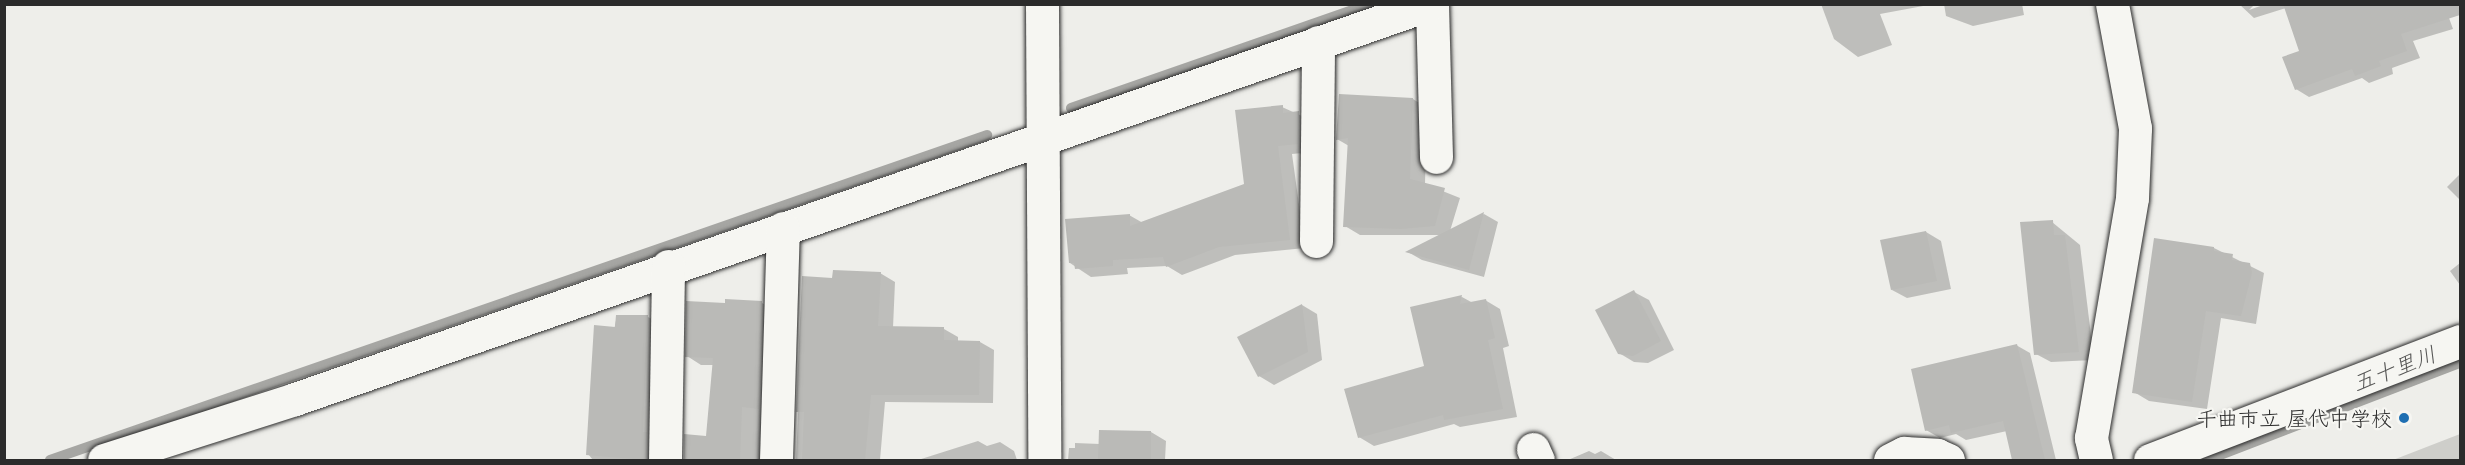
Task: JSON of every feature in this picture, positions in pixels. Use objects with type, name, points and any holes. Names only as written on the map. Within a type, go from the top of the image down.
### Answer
[{"type":"street","points":[[1042,4],[1044,460]]},
{"type":"street","points":[[104,460],[295,399],[668,266],[1431,4],[1436,157]]},
{"type":"street","points":[[2096,460],[2091,438],[2132,198],[2135,128],[2112,4]]},
{"type":"street","points":[[1316,241],[1318,42]]},
{"type":"street","points":[[776,460],[783,228]]},
{"type":"street","points":[[665,460],[668,266]]},
{"type":"street","points":[[2150,460],[2460,341]]},
{"type":"street","points":[[1890,460],[1904,453],[1937,455],[1947,460]]},
{"type":"shaded area","points":[[2460,434],[2460,460],[2393,460]]},
{"type":"building","points":[[2283,4],[2460,4],[2460,15],[2401,34],[2407,51],[2379,61],[2381,66],[2355,76],[2352,69],[2295,90],[2282,57],[2299,51]]},
{"type":"building","points":[[1339,94],[1413,98],[1410,179],[1445,188],[1435,226],[1401,229],[1343,227],[1348,138],[1336,140]]},
{"type":"building","points":[[1283,105],[1283,113],[1299,111],[1298,144],[1278,146],[1290,240],[1219,247],[1166,267],[1163,257],[1113,260],[1113,266],[1075,269],[1074,263],[1069,263],[1065,219],[1130,214],[1130,226],[1244,184],[1235,110]]},
{"type":"building","points":[[1484,212],[1469,270],[1405,252]]},
{"type":"building","points":[[2053,220],[2054,235],[2065,235],[2079,352],[2034,355],[2020,222]]},
{"type":"building","points":[[1926,231],[1937,281],[1891,290],[1880,240]]},
{"type":"building","points":[[2154,238],[2214,247],[2214,251],[2233,254],[2232,260],[2250,263],[2252,273],[2241,316],[2206,311],[2192,402],[2132,393]]},
{"type":"building","points":[[833,270],[881,272],[878,326],[944,327],[944,340],[980,341],[979,395],[871,395],[865,460],[802,460],[804,412],[796,412],[802,276],[832,278]]},
{"type":"building","points":[[1634,290],[1661,341],[1633,356],[1618,354],[1595,310]]},
{"type":"building","points":[[1462,295],[1460,304],[1486,299],[1495,338],[1488,340],[1503,409],[1444,420],[1443,415],[1358,438],[1344,389],[1424,366],[1410,307]]},
{"type":"building","points":[[725,299],[762,301],[759,409],[742,407],[740,460],[684,460],[684,434],[706,436],[713,358],[685,357],[686,301],[725,303]]},
{"type":"building","points":[[1302,304],[1308,352],[1258,377],[1237,337]]},
{"type":"building","points":[[616,315],[648,315],[643,432],[647,432],[646,460],[586,455],[594,325],[615,327]]},
{"type":"building","points":[[2017,344],[2045,460],[2012,460],[2003,421],[1951,433],[1949,425],[1925,431],[1911,369]]},
{"type":"building","points":[[1099,430],[1151,431],[1151,460],[1098,460]]},
{"type":"waterway","points":[[1071,108],[1370,4]]},
{"type":"waterway","points":[[50,460],[987,135]]},
{"type":"waterway","name":"五十里川","points":[[2207,460],[2460,363]]},
{"type":"place","name":"千曲市立 屋代中学校","points":[[2404,418]]}]
